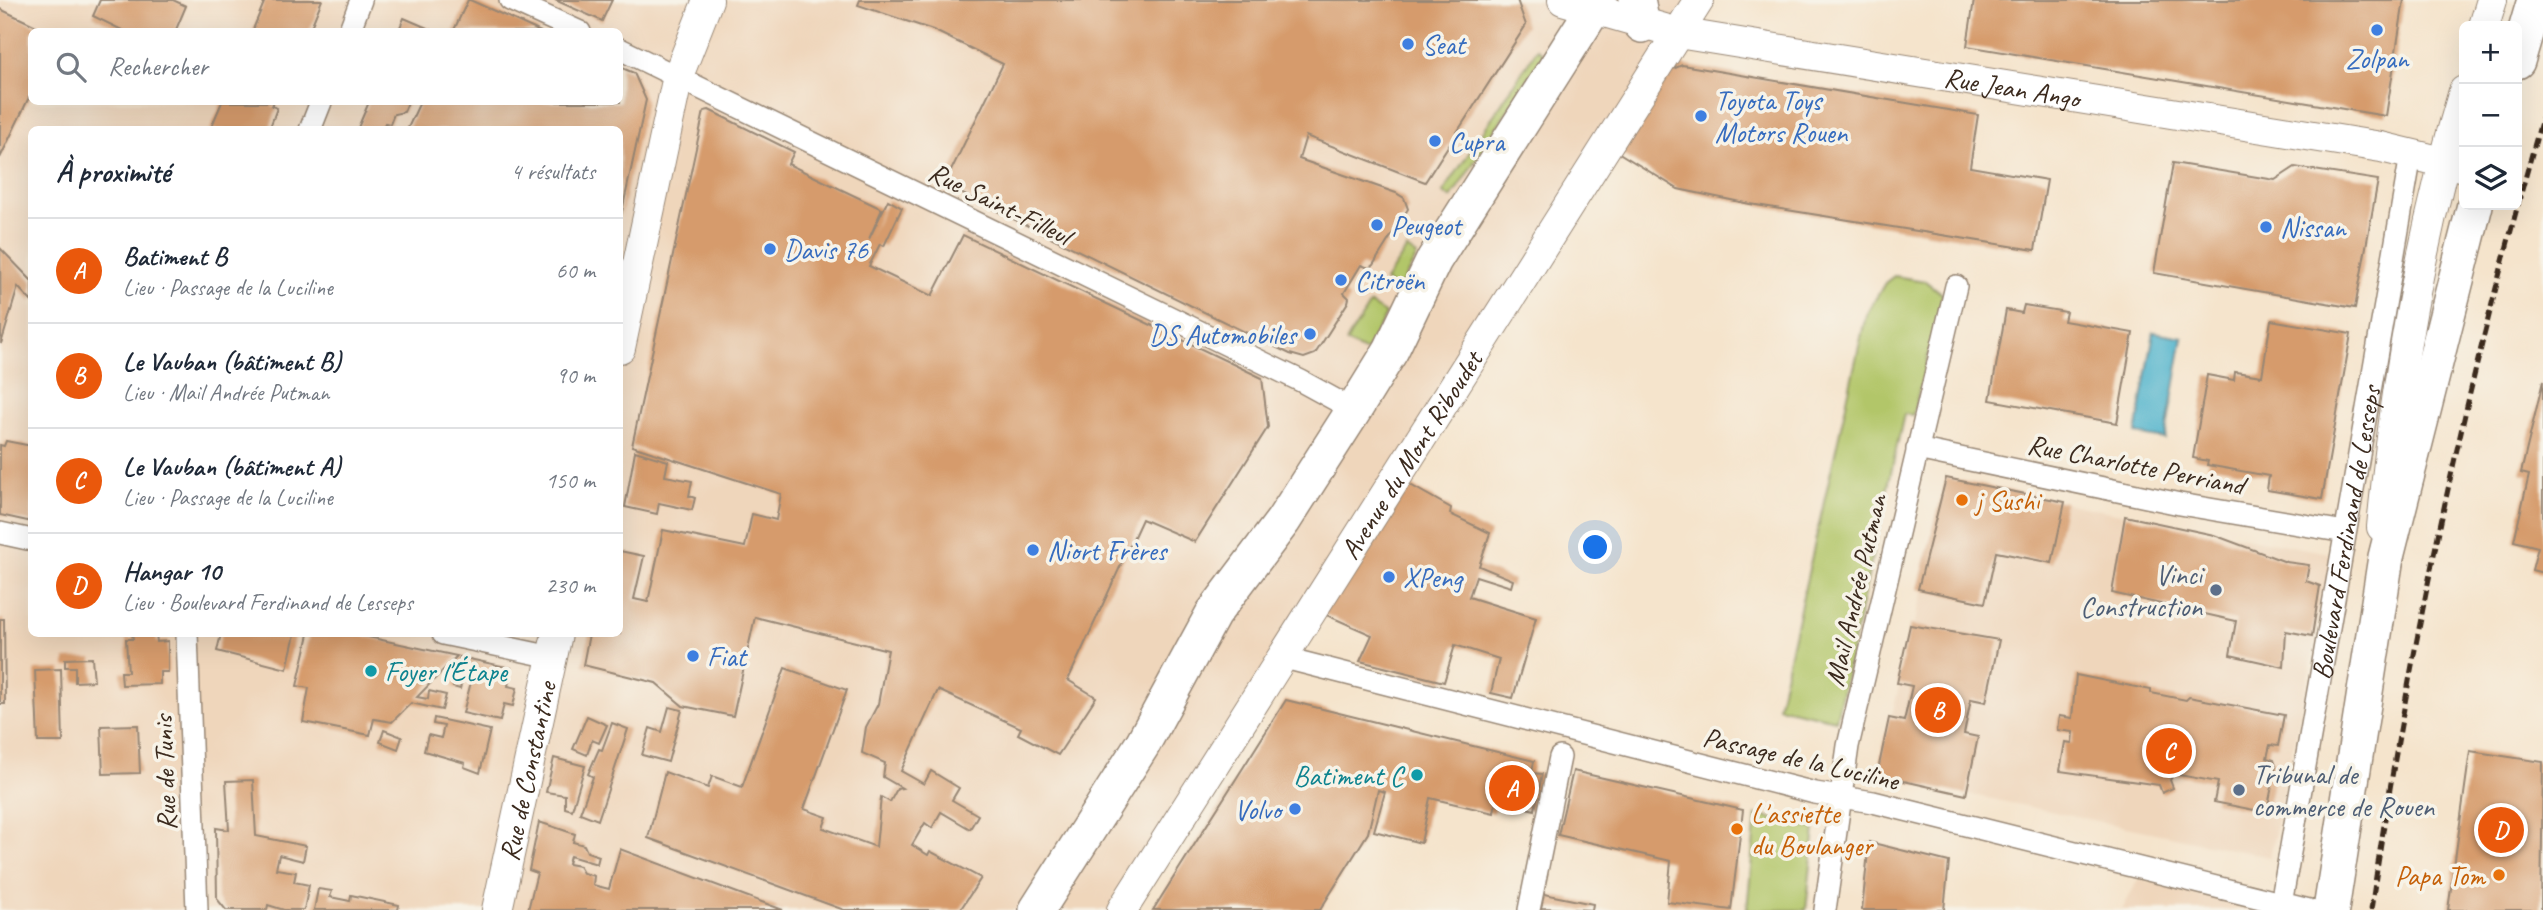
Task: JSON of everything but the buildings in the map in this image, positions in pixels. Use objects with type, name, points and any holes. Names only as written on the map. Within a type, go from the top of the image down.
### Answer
[{"type":"main road","points":[[2522,44],[2535,0]]},
{"type":"main road","points":[[1037,910],[1142,745],[1213,614],[1283,521],[1391,350],[1434,260],[1585,3]]},
{"type":"main road","name":"Boulevard Ferdinand de Lesseps","points":[[2332,910],[2386,557],[2474,210]]},
{"type":"street","points":[[350,28],[361,0]]},
{"type":"street","points":[[510,0],[571,28]]},
{"type":"street","points":[[623,334],[678,76],[708,0]]},
{"type":"street","name":"Avenue du Mont Riboudet","points":[[1122,910],[1699,0]]},
{"type":"street","points":[[2486,21],[2492,0]]},
{"type":"street","name":"Rue Jean Ango","points":[[1585,3],[1640,12],[1678,33],[2381,147],[2454,165]]},
{"type":"street","name":"Rue Saint-Filleul","points":[[623,51],[1311,386],[1354,410]]},
{"type":"street","points":[[312,126],[320,105]]},
{"type":"street","name":"Boulevard Ferdinand de Lesseps","points":[[2386,557],[2381,538],[2392,418],[2419,266],[2454,165],[2459,128]]},
{"type":"street","name":"Boulevard Ferdinand de Lesseps","points":[[2281,906],[2410,155]]},
{"type":"street","name":"Mail Andrée Putman","points":[[1825,910],[1848,746],[1956,286]]},
{"type":"street","name":"Rue Charlotte Perriand","points":[[1917,449],[2180,503],[2345,532]]},
{"type":"street","points":[[0,533],[28,539]]},
{"type":"street","name":"Rue de Tunis","points":[[187,637],[197,910]]},
{"type":"street","points":[[474,637],[555,645]]},
{"type":"street","name":"Rue de Constantine","points":[[497,910],[555,645]]},
{"type":"street","name":"Passage de la Luciline","points":[[1281,657],[1840,797],[1873,802],[2281,906],[2309,910]]},
{"type":"street","points":[[1529,910],[1560,757]]},
{"type":"shaded area","points":[[0,0],[1699,0],[1122,910],[0,910]]},
{"type":"shaded area","points":[[1950,482],[2334,554],[2270,857],[1877,775]]},
{"type":"shaded area","points":[[2139,878],[2247,908],[2247,910],[2122,910]]},
{"type":"green space","points":[[1537,49],[1544,54],[1451,198],[1443,193]]},
{"type":"green space","points":[[1407,249],[1417,256],[1398,291],[1385,281]]},
{"type":"green space","points":[[1894,276],[1925,281],[1943,295],[1913,415],[1904,414],[1836,720],[1778,707],[1866,315],[1885,283]]},
{"type":"green space","points":[[1370,304],[1386,314],[1367,351],[1364,351],[1346,342]]},
{"type":"green space","points":[[1756,815],[1815,829],[1806,910],[1747,910]]},
{"type":"water","points":[[2154,332],[2183,337],[2165,439],[2136,434]]},
{"type":"railway","points":[[2371,910],[2404,709],[2444,510],[2490,312],[2543,115]]},
{"type":"place","name":"Zolpan","points":[[2377,30]]},
{"type":"place","name":"Seat","points":[[1408,44]]},
{"type":"place","name":"Toyota Toys Motors Rouen","points":[[1701,116]]},
{"type":"place","name":"Cupra","points":[[1435,141]]},
{"type":"place","name":"Peugeot","points":[[1377,225]]},
{"type":"place","name":"Nissan","points":[[2266,227]]},
{"type":"place","name":"Davis 76","points":[[770,249]]},
{"type":"place","name":"Citroën","points":[[1341,280]]},
{"type":"place","name":"DS Automobiles","points":[[1310,334]]},
{"type":"place","name":"j Sushi","points":[[1962,500]]},
{"type":"place","name":"Niort Frères","points":[[1033,550]]},
{"type":"place","name":"XPeng","points":[[1389,577]]},
{"type":"place","name":"Vinci Construction","points":[[2216,590]]},
{"type":"place","name":"Fiat","points":[[693,656]]},
{"type":"place","name":"Foyer l'Étape","points":[[371,671]]},
{"type":"place","name":"Le Vauban (bâtiment B)","points":[[1938,710]]},
{"type":"place","name":"Le Vauban (bâtiment A)","points":[[2169,751]]},
{"type":"place","name":"Batiment C","points":[[1417,775]]},
{"type":"place","name":"Batiment B","points":[[1512,788]]},
{"type":"place","name":"Tribunal de commerce de Rouen","points":[[2239,790]]},
{"type":"place","name":"Volvo","points":[[1295,809]]},
{"type":"place","name":"L'assiette du Boulanger","points":[[1737,829]]},
{"type":"place","name":"Hangar 10","points":[[2501,830]]},
{"type":"place","name":"Papa Tom","points":[[2499,875]]}]
